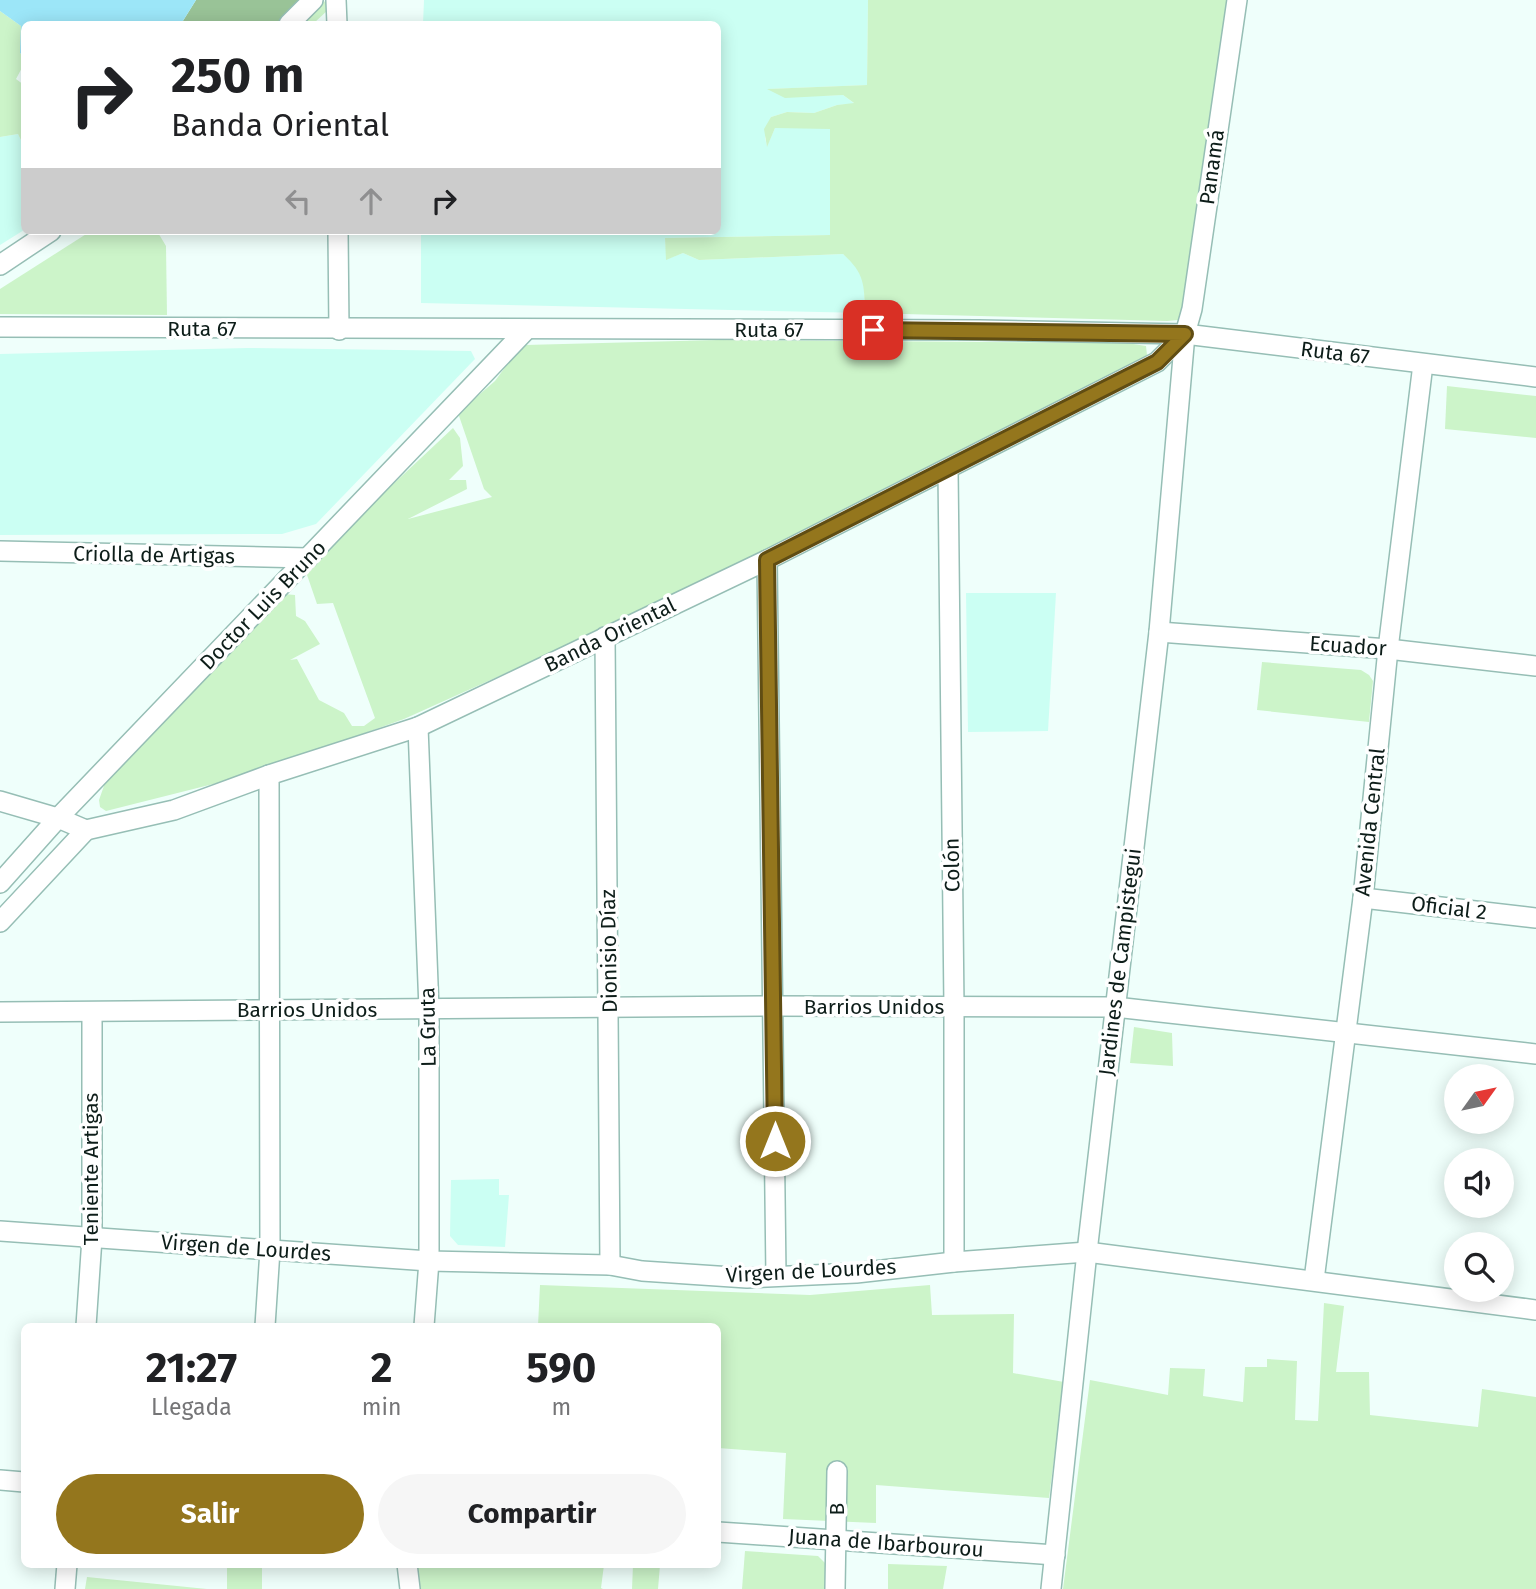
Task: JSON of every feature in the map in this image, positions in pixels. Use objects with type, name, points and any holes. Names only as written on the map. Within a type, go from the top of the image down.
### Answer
[{"type":"street","points":[[292,21],[313,0]]},
{"type":"street","points":[[336,0],[337,21]]},
{"type":"street","name":"Panamá","points":[[1185,334],[1192,309],[1237,0]]},
{"type":"street","points":[[0,265],[45,235]]},
{"type":"street","points":[[338,235],[339,330]]},
{"type":"street","name":"Ruta 67","points":[[0,327],[979,330],[1185,334],[1536,377]]},
{"type":"street","name":"Doctor Luis Bruno","points":[[0,883],[58,818],[527,329]]},
{"type":"street","name":"Banda Oriental","points":[[86,830],[174,810],[269,775],[418,727],[767,560],[1157,362],[1185,334]]},
{"type":"street","name":"Jardines de Campistegui","points":[[1051,1589],[1159,632],[1185,334]]},
{"type":"street","name":"Avenida Central","points":[[1314,1280],[1363,898],[1388,649],[1423,364]]},
{"type":"street","name":"Colón","points":[[948,469],[954,1262]]},
{"type":"street","name":"Criolla de Artigas","points":[[0,551],[308,558]]},
{"type":"street","points":[[767,560],[776,1276]]},
{"type":"street","name":"Ecuador","points":[[1159,632],[1388,649],[1536,666]]},
{"type":"street","name":"Dionisio Díaz","points":[[605,637],[610,1265]]},
{"type":"street","name":"La Gruta","points":[[418,727],[429,1009],[429,1261],[424,1323]]},
{"type":"street","points":[[265,1323],[270,1250],[269,775]]},
{"type":"street","points":[[0,801],[58,818],[86,830],[0,922]]},
{"type":"street","name":"Oficial 2","points":[[1363,898],[1536,918]]},
{"type":"street","name":"Barrios Unidos","points":[[0,1012],[774,1006],[1115,1007],[1536,1054]]},
{"type":"street","name":"Teniente Artigas","points":[[86,1323],[92,1238],[92,1012]]},
{"type":"street","name":"Virgen de Lourdes","points":[[0,1231],[429,1261],[610,1265],[642,1271],[747,1278],[856,1273],[1087,1252],[1536,1310]]},
{"type":"street","name":"B","points":[[835,1589],[837,1471]]},
{"type":"street","points":[[0,1480],[21,1482]]},
{"type":"street","name":"Juana de Ibarbourou","points":[[721,1532],[1055,1555]]},
{"type":"street","points":[[65,1589],[67,1568]]},
{"type":"street","points":[[407,1568],[410,1589]]},
{"type":"shaded area","points":[[196,0],[300,0],[280,21],[183,21]]},
{"type":"shaded area","points":[[326,0],[329,9],[316,21],[306,21]]},
{"type":"shaded area","points":[[424,0],[868,0],[867,85],[769,89],[816,96],[843,95],[855,104],[837,105],[814,113],[787,112],[771,117],[765,138],[767,146],[775,128],[830,128],[830,235],[665,238],[667,259],[683,253],[699,260],[843,254],[858,267],[864,283],[865,313],[421,303],[421,235],[721,235],[721,21],[423,21]]},
{"type":"shaded area","points":[[868,0],[1227,0],[1184,313],[1178,320],[865,313],[862,280],[856,268],[843,254],[699,260],[683,253],[666,260],[665,238],[830,235],[830,129],[775,128],[767,147],[764,129],[771,117],[787,112],[814,113],[837,105],[854,103],[843,95],[785,98],[767,89],[867,85]]},
{"type":"shaded area","points":[[0,11],[21,26],[21,70],[16,79],[21,83],[21,140],[18,134],[0,137]]},
{"type":"shaded area","points":[[18,134],[21,140],[21,232],[0,245],[0,137]]},
{"type":"shaded area","points":[[85,235],[159,235],[166,246],[167,315],[0,314],[0,289]]},
{"type":"shaded area","points":[[718,340],[1127,343],[1146,346],[1147,355],[1132,367],[893,484],[757,560],[404,719],[245,776],[106,811],[100,807],[99,800],[105,783],[157,723],[284,594],[295,595],[296,616],[305,621],[320,644],[290,660],[297,659],[319,700],[344,713],[352,726],[364,726],[375,718],[333,603],[317,604],[306,572],[373,503],[453,428],[460,438],[463,466],[449,480],[466,480],[467,489],[408,519],[492,497],[484,489],[458,413],[495,381],[519,348],[525,345]]},
{"type":"shaded area","points":[[247,348],[471,351],[475,359],[316,524],[282,534],[0,535],[0,354]]},
{"type":"shaded area","points":[[1447,386],[1536,396],[1536,438],[1445,429]]},
{"type":"shaded area","points":[[966,593],[1056,593],[1048,731],[968,732]]},
{"type":"shaded area","points":[[1262,662],[1361,670],[1373,681],[1369,722],[1257,710]]},
{"type":"shaded area","points":[[1134,1027],[1172,1033],[1173,1066],[1130,1063]]},
{"type":"shaded area","points":[[499,1179],[499,1195],[509,1195],[505,1247],[458,1245],[450,1236],[451,1180]]},
{"type":"shaded area","points":[[540,1285],[810,1295],[930,1285],[932,1315],[1014,1314],[1013,1373],[1064,1382],[1049,1498],[876,1485],[876,1523],[783,1519],[786,1453],[721,1448],[721,1323],[538,1323]]},
{"type":"shaded area","points":[[1324,1303],[1344,1306],[1336,1372],[1369,1372],[1370,1415],[1478,1427],[1482,1389],[1536,1397],[1536,1589],[1063,1589],[1090,1380],[1168,1395],[1170,1368],[1205,1369],[1203,1396],[1243,1402],[1245,1367],[1267,1367],[1267,1359],[1297,1361],[1295,1420],[1318,1421]]},
{"type":"shaded area","points":[[745,1551],[818,1556],[825,1563],[826,1589],[742,1589]]},
{"type":"shaded area","points":[[888,1564],[947,1566],[943,1589],[888,1589]]},
{"type":"shaded area","points":[[227,1568],[262,1568],[262,1589],[227,1589]]},
{"type":"shaded area","points":[[415,1568],[604,1568],[603,1589],[416,1589]]},
{"type":"shaded area","points":[[633,1568],[660,1568],[658,1589],[632,1589]]},
{"type":"shaded area","points":[[87,1577],[207,1589],[85,1589]]},
{"type":"water","points":[[0,0],[196,0],[183,21],[21,21],[21,26],[0,11]]},
{"type":"route","points":[[775,1141],[767,560],[1157,362],[1185,334],[873,330]]}]
